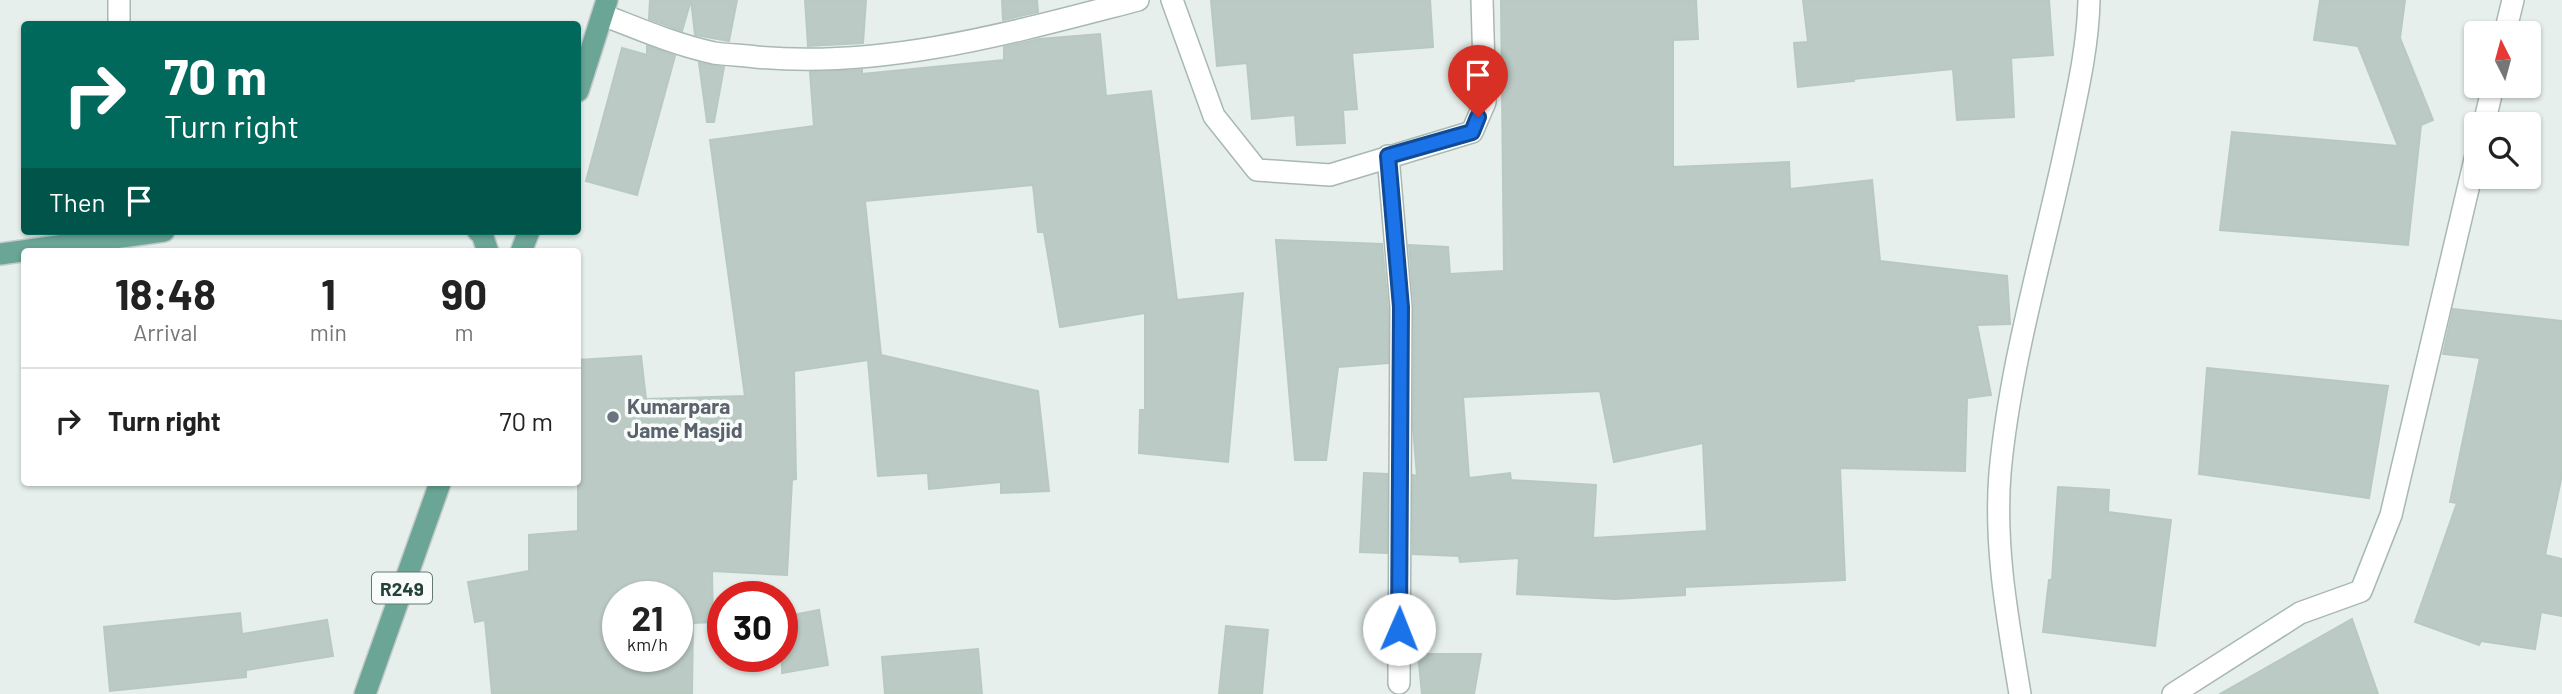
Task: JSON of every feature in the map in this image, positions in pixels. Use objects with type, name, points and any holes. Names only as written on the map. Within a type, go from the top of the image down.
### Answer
[{"type":"main road","points":[[581,82],[605,7]]},
{"type":"main road","points":[[35,248],[111,235]]},
{"type":"main road","points":[[0,254],[21,250]]},
{"type":"main road","name":"R249","points":[[365,694],[439,486]]},
{"type":"street","points":[[119,0],[119,21]]},
{"type":"street","points":[[605,7],[662,38],[714,53],[793,60],[870,56],[978,41],[1138,0]]},
{"type":"street","points":[[1172,0],[1214,116],[1257,170],[1330,175],[1472,132],[1485,102],[1482,0]]},
{"type":"street","points":[[2020,694],[2000,566],[2000,474],[2019,355],[2074,108],[2088,29],[2089,0]]},
{"type":"street","points":[[2508,21],[2513,0]]},
{"type":"street","points":[[1388,156],[1401,307],[1399,683]]},
{"type":"street","points":[[2174,694],[2300,613],[2361,591],[2391,515],[2468,189]]},
{"type":"building","points":[[650,0],[691,0],[682,31],[649,19]]},
{"type":"building","points":[[691,0],[737,0],[729,41],[695,35]]},
{"type":"building","points":[[805,0],[866,0],[863,43],[808,46]]},
{"type":"building","points":[[1002,0],[1037,0],[1038,12],[1003,20]]},
{"type":"building","points":[[1211,0],[1430,0],[1433,47],[1352,53],[1357,109],[1343,110],[1345,143],[1297,145],[1295,115],[1252,119],[1247,63],[1217,66]]},
{"type":"building","points":[[1501,0],[1696,0],[1698,39],[1673,40],[1673,167],[1789,162],[1790,189],[1872,180],[1880,261],[2007,276],[2010,324],[1977,325],[1991,395],[1967,398],[1965,471],[1840,468],[1845,580],[1685,587],[1685,595],[1615,599],[1517,594],[1519,558],[1460,562],[1459,556],[1413,554],[1413,475],[1417,476],[1413,428],[1414,306],[1409,245],[1448,247],[1450,274],[1504,271]],"holes":[[[1600,391],[1614,462],[1703,443],[1707,531],[1593,538],[1596,485],[1511,480],[1510,473],[1469,478],[1463,397]]]},
{"type":"building","points":[[1803,0],[2049,0],[2053,55],[2011,58],[2014,117],[1957,120],[1953,69],[1798,87],[1794,43],[1808,42]]},
{"type":"building","points":[[2320,0],[2405,0],[2400,38],[2433,120],[2421,125],[2408,245],[2220,230],[2232,132],[2398,146],[2358,46],[2314,40]]},
{"type":"building","points":[[1100,34],[1106,96],[1151,91],[1177,300],[1243,293],[1228,462],[1139,453],[1140,410],[1145,410],[1145,313],[1060,327],[1044,232],[1038,232],[1033,185],[865,201],[881,355],[1038,391],[1049,491],[1001,493],[1001,482],[929,489],[928,473],[878,476],[868,360],[794,371],[796,479],[792,480],[787,575],[712,571],[712,581],[707,581],[707,622],[693,623],[693,581],[602,581],[602,672],[692,672],[692,694],[492,694],[485,620],[475,622],[468,582],[529,571],[529,535],[578,531],[578,486],[581,486],[581,360],[641,356],[646,399],[745,396],[710,140],[814,126],[810,72],[862,70],[862,74],[1004,60],[1004,47],[1039,39]]},
{"type":"building","points":[[647,46],[675,56],[637,195],[586,181],[622,48],[647,55]]},
{"type":"building","points":[[699,63],[724,67],[714,122],[707,122]]},
{"type":"building","points":[[1276,240],[1382,244],[1388,308],[1388,363],[1338,367],[1326,460],[1295,460]]},
{"type":"building","points":[[2453,309],[2562,321],[2562,475],[2545,555],[2562,559],[2562,616],[2541,612],[2535,649],[2481,641],[2479,645],[2415,622],[2457,503],[2450,502],[2480,358],[2443,354]]},
{"type":"building","points":[[2207,368],[2388,386],[2369,498],[2199,474]]},
{"type":"building","points":[[1364,473],[1387,474],[1387,553],[1360,552]]},
{"type":"building","points":[[2058,487],[2109,490],[2108,512],[2171,520],[2155,646],[2043,632],[2049,580],[2052,580]]},
{"type":"building","points":[[819,610],[828,665],[798,670],[798,614]]},
{"type":"building","points":[[240,613],[242,634],[327,620],[333,656],[246,670],[246,677],[110,691],[104,627]]},
{"type":"building","points":[[2352,619],[2378,694],[2220,694]]},
{"type":"building","points":[[1226,626],[1268,630],[1262,694],[1219,694]]},
{"type":"building","points":[[978,649],[982,694],[885,694],[882,657]]},
{"type":"building","points":[[1418,654],[1481,654],[1474,694],[1422,694]]},
{"type":"place","name":"Kumarpara Jame Masjid","points":[[613,417]]},
{"type":"route","points":[[1399,629],[1401,307],[1388,156],[1472,132],[1478,117]]}]
